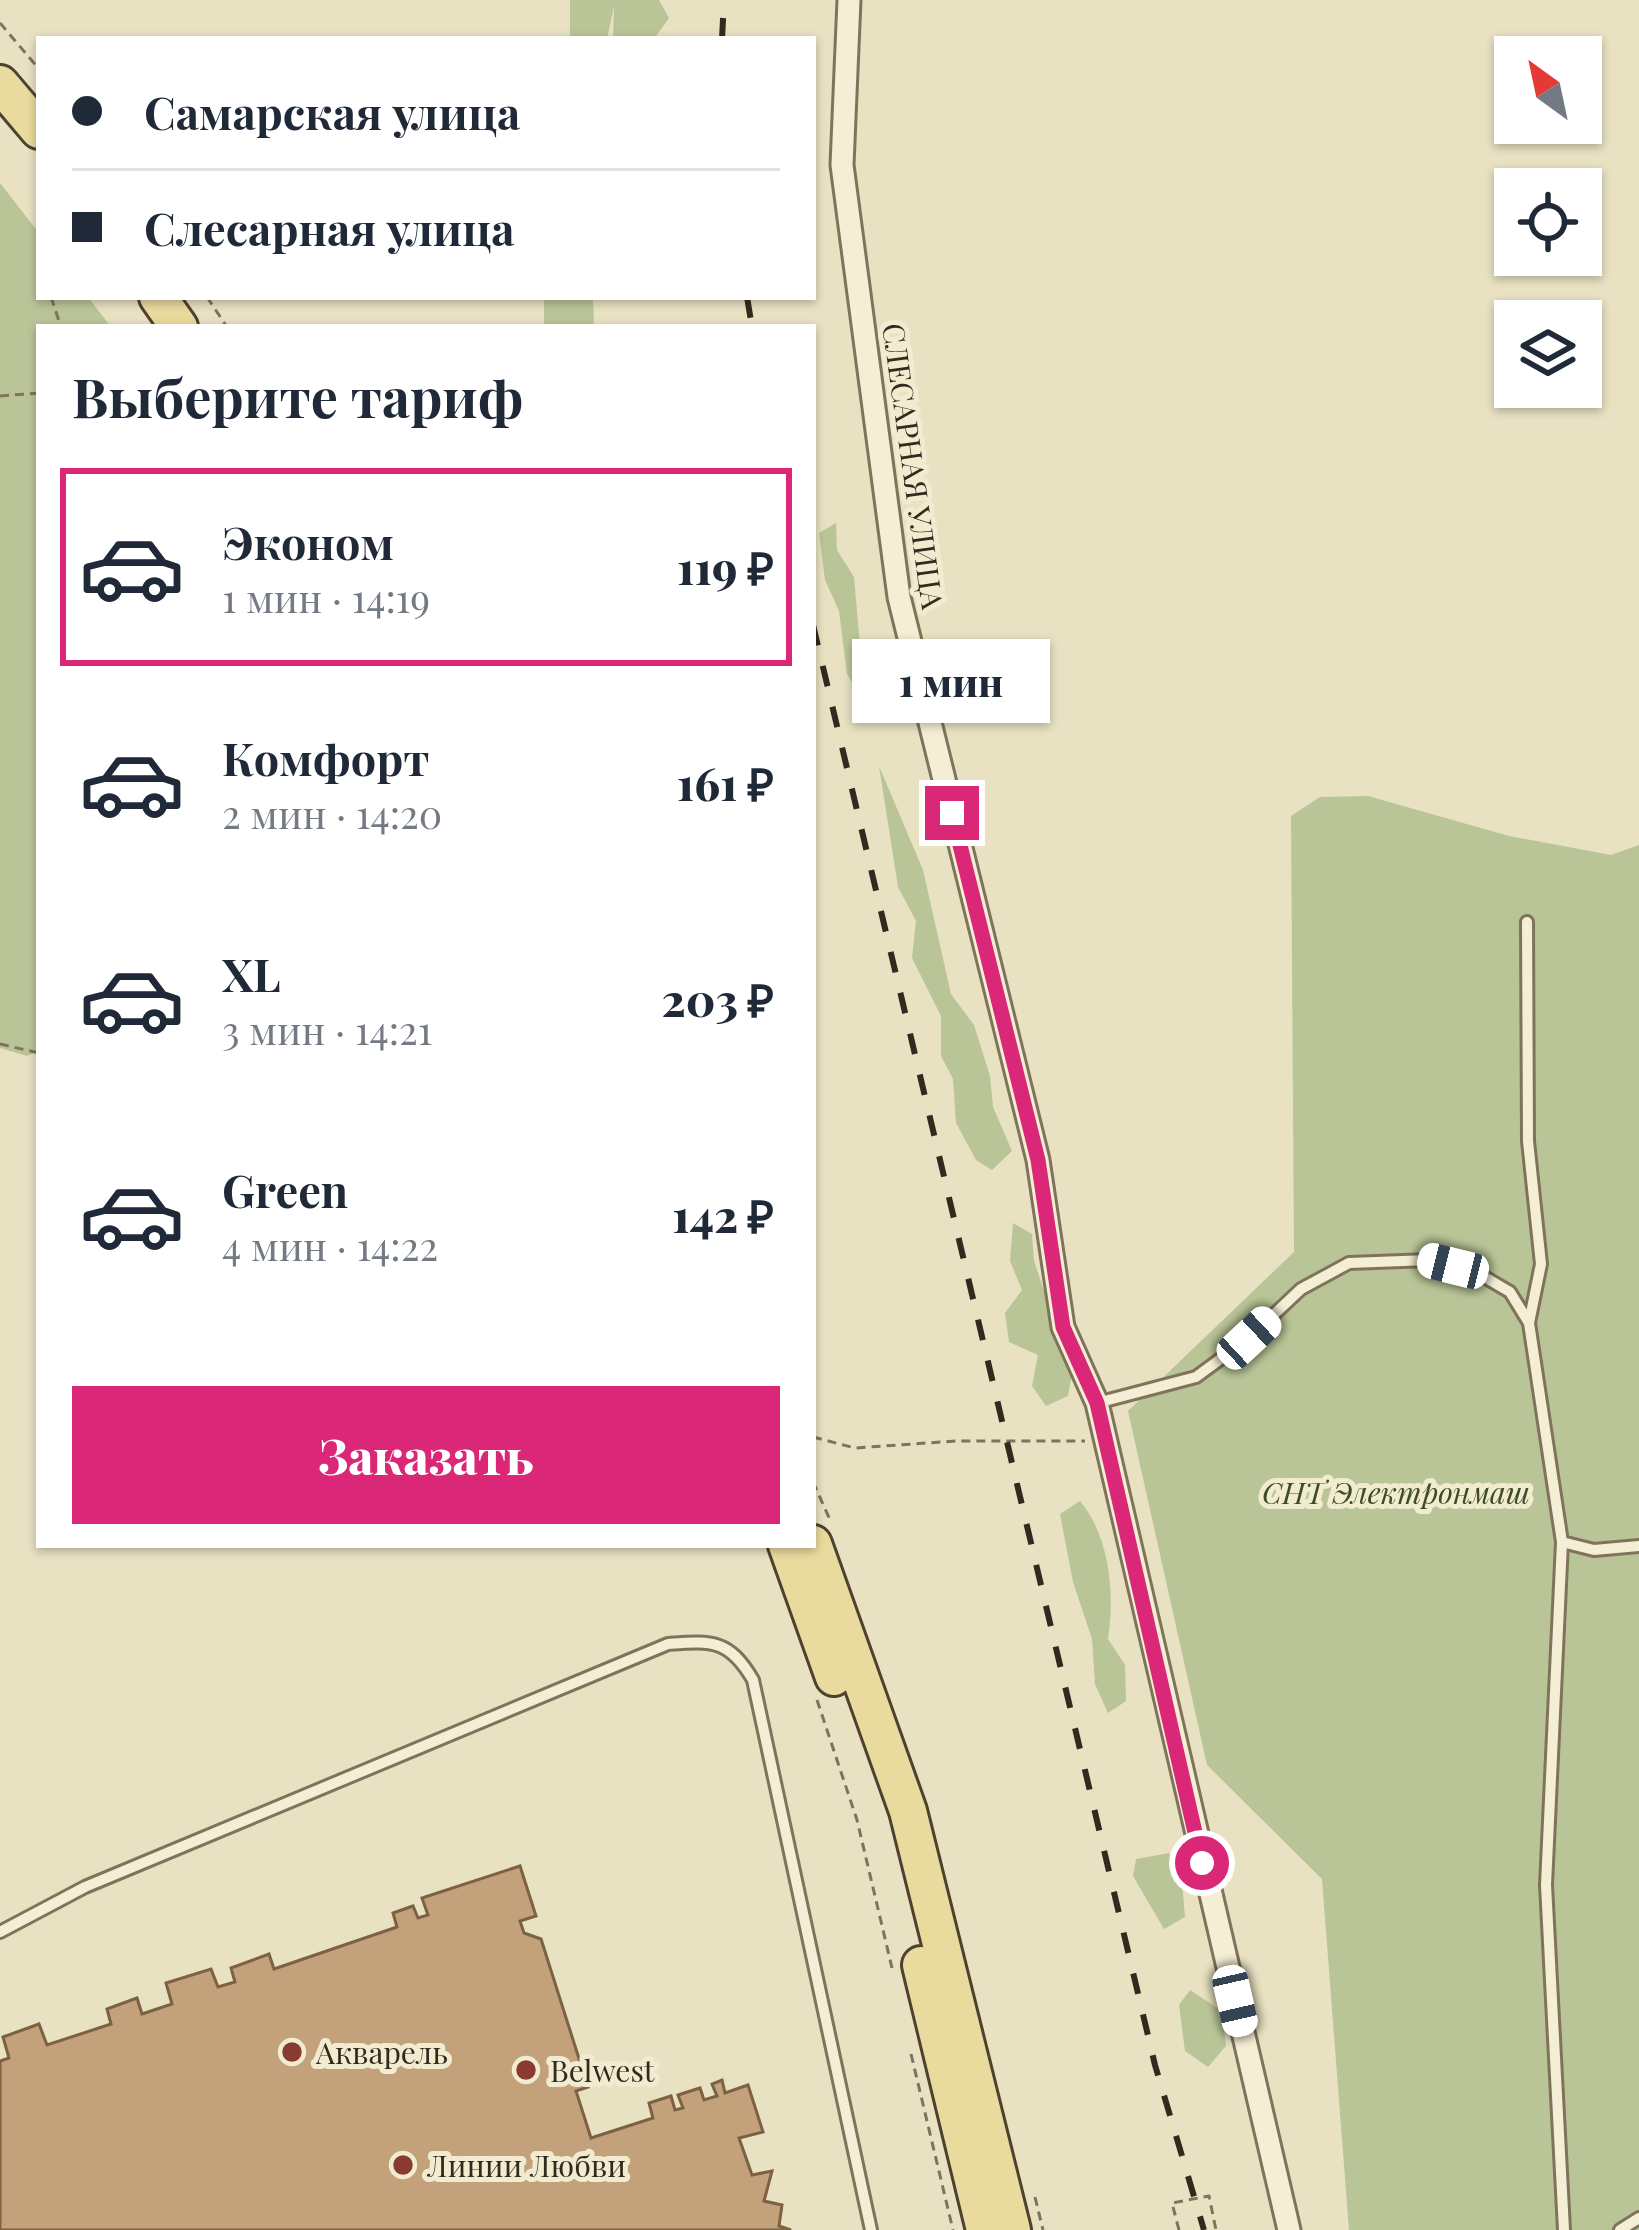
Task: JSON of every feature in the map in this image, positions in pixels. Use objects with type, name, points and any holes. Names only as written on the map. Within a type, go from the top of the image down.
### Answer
[{"type":"main road","points":[[0,58],[36,100]]},
{"type":"main road","points":[[0,84],[36,126]]},
{"type":"main road","points":[[788,1548],[887,1822],[985,2230]]},
{"type":"main road","points":[[814,1548],[908,1810],[1012,2230]]},
{"type":"street","name":"СЛЕСАРНАЯ УЛИЦА","points":[[849,0],[842,165],[899,596],[1038,1160],[1063,1327],[1097,1403],[1289,2230]]},
{"type":"lane","points":[[1527,922],[1528,1141],[1540,1264],[1528,1323],[1562,1542],[1546,1885],[1564,2230]]},
{"type":"lane","points":[[1097,1403],[1196,1377],[1249,1338],[1301,1289],[1349,1264],[1429,1260],[1476,1272],[1510,1292],[1528,1323]]},
{"type":"lane","points":[[1562,1542],[1594,1550],[1639,1546]]},
{"type":"lane","points":[[0,1932],[85,1887],[668,1645],[709,1641],[738,1654],[753,1680],[872,2230]]},
{"type":"lane","points":[[1621,2230],[1639,2218]]},
{"type":"path","points":[[0,23],[36,65]]},
{"type":"path","points":[[0,395],[36,393]]},
{"type":"path","points":[[0,1044],[36,1052]]},
{"type":"path","points":[[816,1438],[855,1448],[956,1441],[1105,1440]]},
{"type":"path","points":[[814,1693],[857,1820],[894,1979]]},
{"type":"path","points":[[910,2048],[953,2230]]},
{"type":"path","points":[[1179,2230],[1172,2203],[1209,2196],[1216,2230]]},
{"type":"green space","points":[[570,0],[659,0],[669,18],[656,36],[613,36],[614,6],[608,36],[570,36]]},
{"type":"green space","points":[[0,183],[36,229],[36,300],[90,300],[109,324],[36,324],[36,1052],[27,1056],[0,1048]]},
{"type":"green space","points":[[544,300],[593,300],[594,324],[544,324]]},
{"type":"green space","points":[[836,523],[837,550],[854,577],[865,704],[847,674],[839,611],[825,580],[819,533]]},
{"type":"green space","points":[[879,766],[923,870],[951,994],[974,1025],[990,1076],[993,1107],[1012,1151],[992,1170],[976,1160],[956,1123],[953,1079],[941,1056],[941,1016],[912,958],[916,921],[898,887]]},
{"type":"green space","name":"СНТ Электронмаш","points":[[1368,796],[1509,836],[1611,855],[1639,845],[1639,2230],[1349,2230],[1322,1879],[1207,1765],[1128,1411],[1294,1252],[1291,816],[1320,797]]},
{"type":"green space","points":[[1013,1223],[1032,1234],[1034,1261],[1072,1374],[1068,1396],[1046,1406],[1032,1386],[1038,1355],[1009,1342],[1005,1313],[1022,1290],[1010,1261]]},
{"type":"green space","points":[[1080,1501],[1104,1549],[1111,1604],[1108,1639],[1125,1665],[1126,1701],[1108,1713],[1095,1684],[1092,1639],[1073,1582],[1060,1514]]},
{"type":"green space","points":[[1169,1853],[1182,1882],[1185,1917],[1164,1929],[1133,1876],[1136,1859]]},
{"type":"green space","points":[[1190,1990],[1222,2011],[1226,2046],[1208,2067],[1185,2051],[1179,2005]]},
{"type":"building","name":"Акварель","points":[[520,1866],[536,1916],[520,1921],[524,1933],[541,1939],[588,2087],[576,2091],[591,2138],[653,2118],[649,2103],[671,2096],[675,2110],[683,2108],[678,2095],[700,2088],[704,2100],[717,2096],[712,2084],[722,2080],[725,2093],[748,2085],[763,2132],[739,2138],[752,2175],[772,2171],[764,2201],[782,2205],[779,2226],[791,2230],[0,2230],[0,2061],[9,2058],[3,2037],[39,2024],[47,2045],[111,2024],[107,2009],[137,1998],[142,2014],[172,2004],[166,1983],[211,1969],[218,1987],[235,1982],[231,1968],[269,1954],[274,1969],[397,1927],[393,1913],[413,1906],[418,1918],[428,1915],[422,1898]]},
{"type":"railway","points":[[722,36],[724,0]]},
{"type":"railway","points":[[748,300],[752,324]]},
{"type":"railway","points":[[816,638],[1155,2065],[1204,2230]]},
{"type":"place","name":"Акварель","points":[[292,2052]]},
{"type":"place","name":"Belwest","points":[[526,2070]]},
{"type":"place","name":"Линии Любви","points":[[403,2165]]},
{"type":"route","points":[[952,813],[1038,1160],[1063,1327],[1097,1403],[1202,1863]]}]
